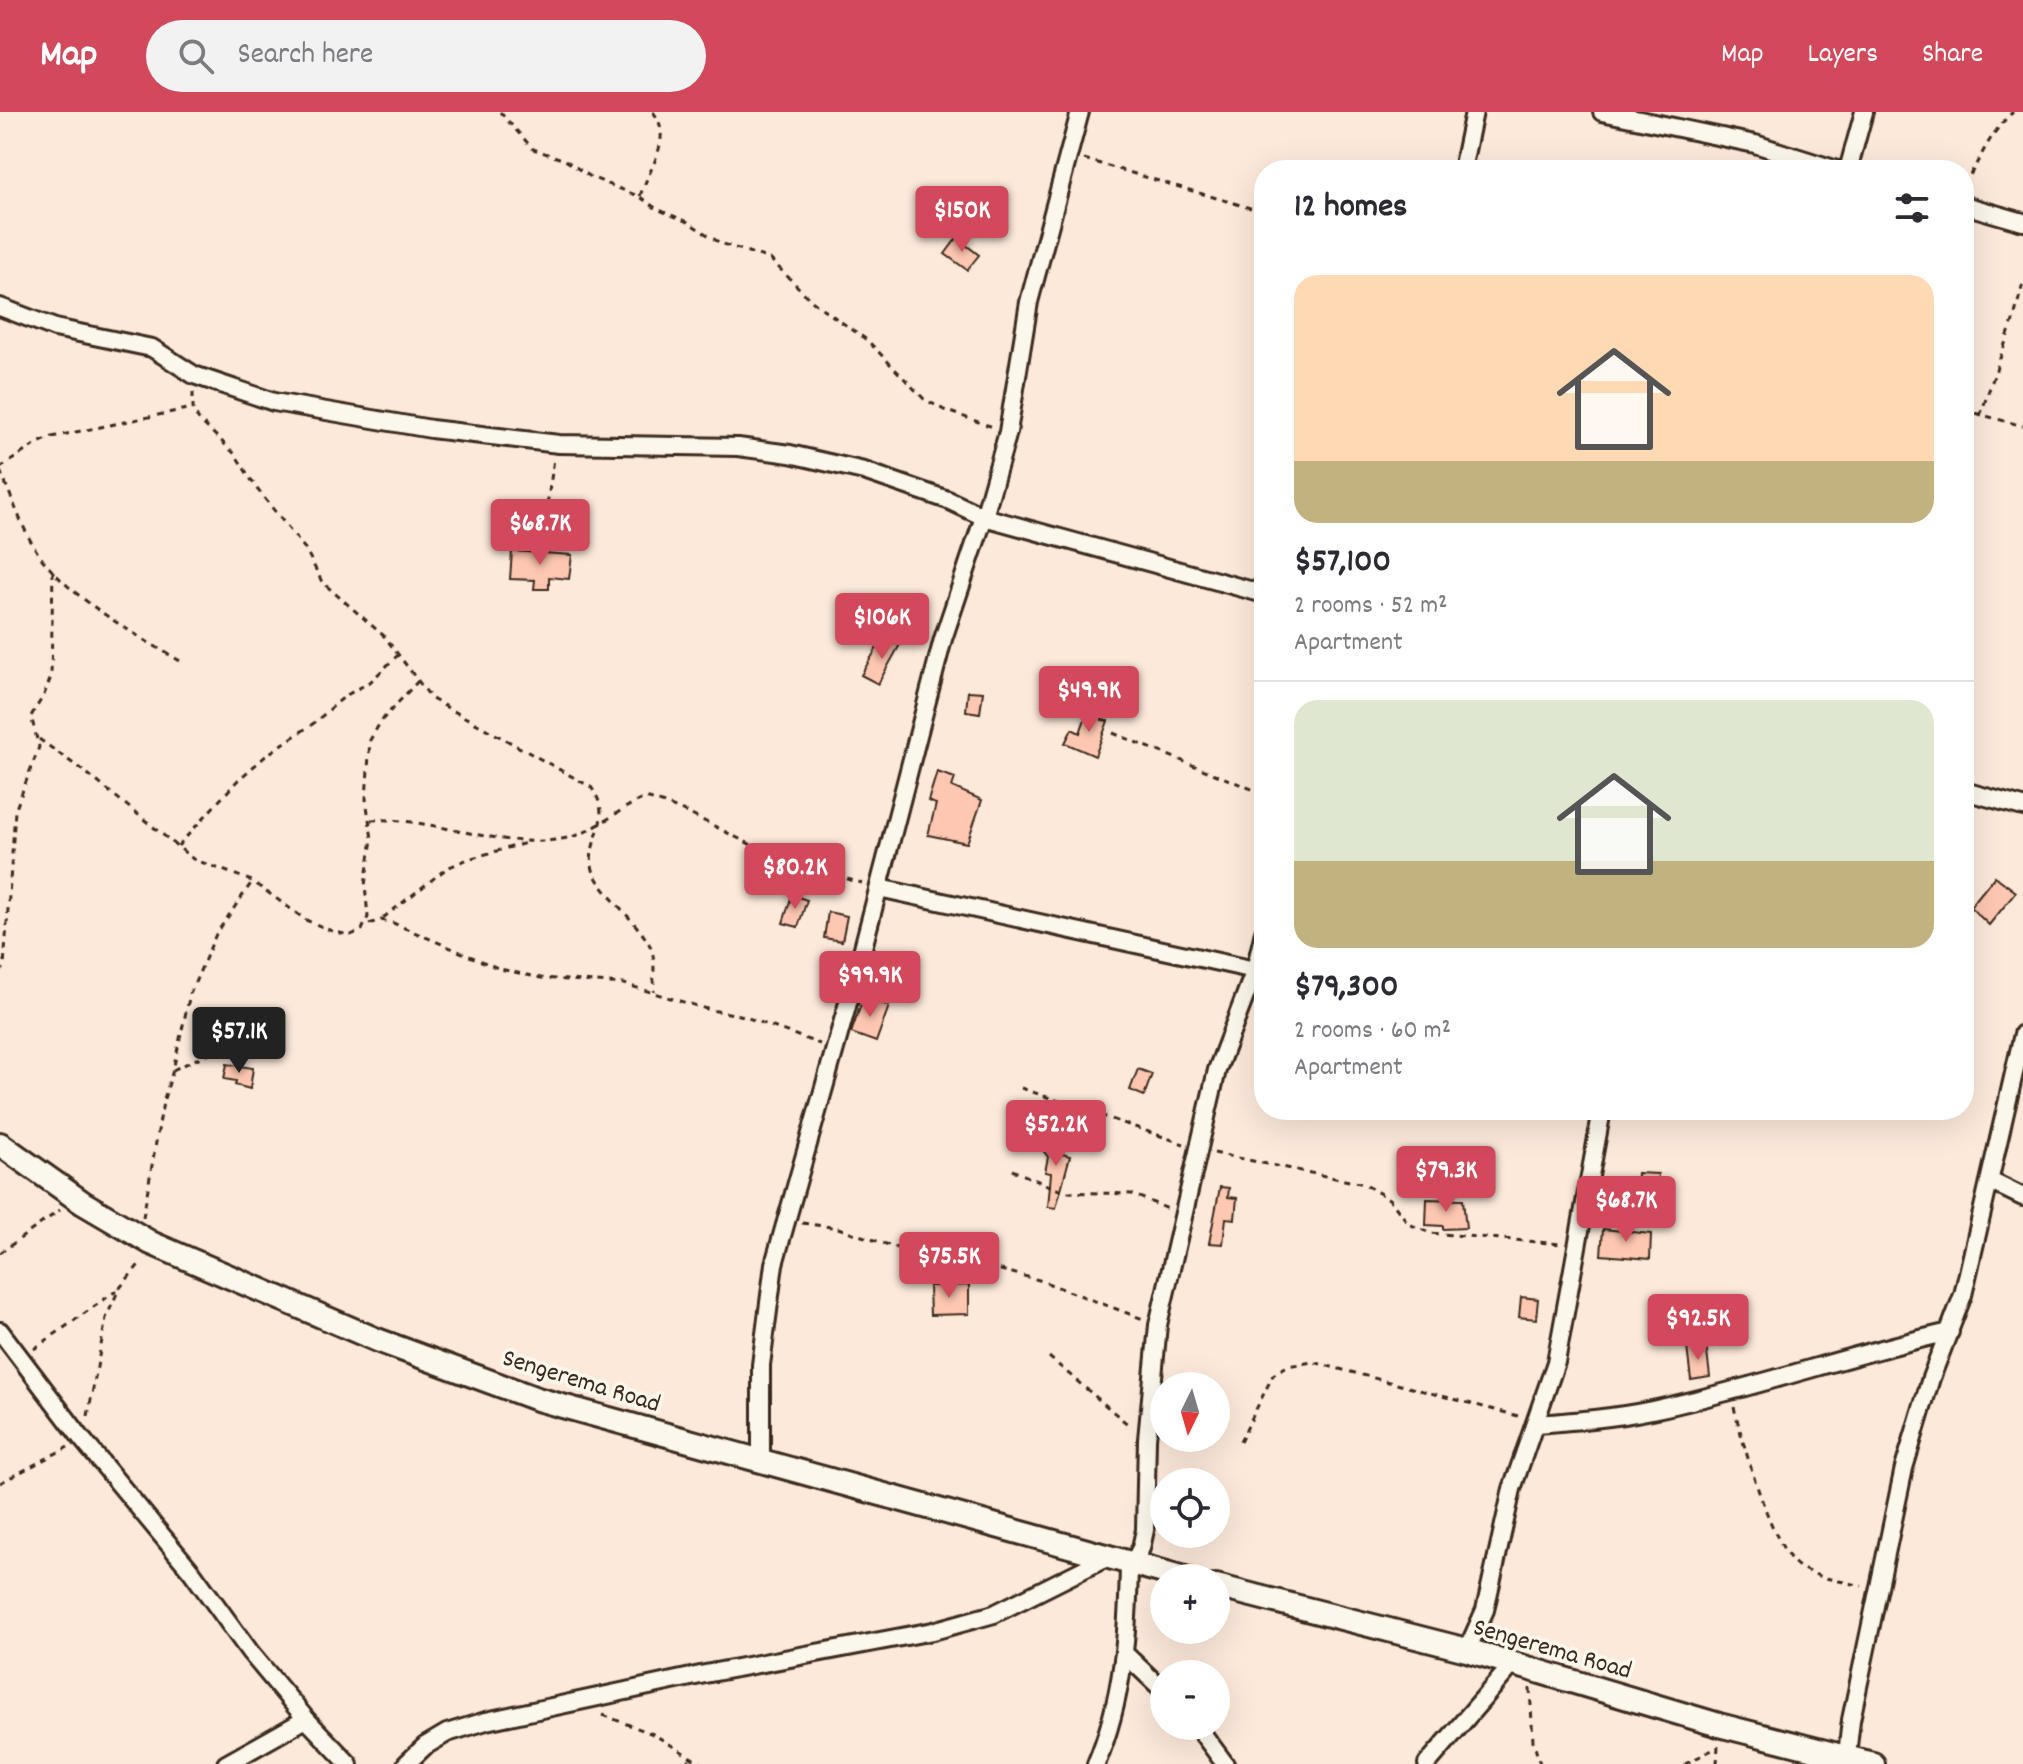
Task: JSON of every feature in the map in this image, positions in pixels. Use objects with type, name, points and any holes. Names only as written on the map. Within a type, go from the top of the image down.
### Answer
[{"type":"main road","name":"Sengerema Road","points":[[0,1144],[83,1203],[145,1239],[377,1340],[537,1399],[1150,1569]]},
{"type":"main road","name":"Sengerema Road","points":[[1230,1590],[1467,1650],[1847,1761],[1873,1764]]},
{"type":"street","points":[[761,1459],[761,1365],[774,1264],[879,888],[943,639],[984,517],[1008,432],[1017,394],[1029,302],[1080,112]]},
{"type":"street","points":[[1464,160],[1474,112]]},
{"type":"street","points":[[1602,112],[1755,144],[1805,160]]},
{"type":"street","points":[[1851,160],[1864,112]]},
{"type":"street","points":[[1974,208],[2023,222]]},
{"type":"street","points":[[0,307],[55,328],[152,348],[194,375],[274,402],[431,429],[559,444],[738,447],[790,454],[864,471],[948,500],[984,517],[1254,591]]},
{"type":"street","points":[[1974,794],[2023,807]]},
{"type":"street","points":[[879,888],[1254,970]]},
{"type":"street","points":[[1096,1764],[1114,1712],[1125,1654],[1131,1564],[1141,1548],[1145,1530],[1147,1439],[1158,1325],[1217,1070],[1254,985]]},
{"type":"street","points":[[1847,1761],[1851,1720],[1904,1468],[1931,1378],[1963,1295],[2023,1034]]},
{"type":"street","points":[[1467,1650],[1485,1610],[1512,1489],[1556,1362],[1600,1120]]},
{"type":"street","points":[[1990,1181],[2023,1197]]},
{"type":"street","points":[[0,1331],[82,1439],[143,1510],[306,1719],[349,1764]]},
{"type":"street","points":[[1536,1424],[1650,1410],[1730,1392],[1887,1346],[1950,1332]]},
{"type":"street","points":[[406,1764],[425,1746],[447,1733],[486,1721],[705,1674],[933,1631],[994,1614],[1106,1558]]},
{"type":"street","points":[[1125,1654],[1150,1678]]},
{"type":"street","points":[[1427,1764],[1520,1667]]},
{"type":"street","points":[[226,1764],[306,1719]]},
{"type":"street","points":[[1207,1740],[1225,1764]]},
{"type":"path","points":[[500,112],[533,149],[565,160],[591,177],[640,197],[720,243],[770,259],[813,302],[867,340],[924,399],[944,410],[1008,432]]},
{"type":"path","points":[[640,197],[663,134],[661,122],[653,112]]},
{"type":"path","points":[[1974,168],[1994,133],[2013,112]]},
{"type":"path","points":[[1067,153],[1130,175],[1254,209]]},
{"type":"path","points":[[1980,416],[2023,283]]},
{"type":"path","points":[[194,375],[193,408],[206,428],[235,454],[257,489],[306,550],[322,582],[400,653],[432,699],[591,787],[602,801],[593,850],[594,874],[654,953],[654,992]]},
{"type":"path","points":[[182,662],[105,613],[53,571],[36,550],[0,470],[36,444],[52,437],[193,408]]},
{"type":"path","points":[[1974,414],[2023,426]]},
{"type":"path","points":[[540,551],[547,493],[559,444]]},
{"type":"path","points":[[0,973],[4,966],[13,869],[15,811],[37,755],[39,739],[31,716],[51,677],[53,571]]},
{"type":"path","points":[[178,846],[258,763],[314,723],[345,696],[370,682],[400,653]]},
{"type":"path","points":[[367,925],[365,885],[372,839],[366,799],[370,740],[381,721],[418,681]]},
{"type":"path","points":[[1113,733],[1254,790]]},
{"type":"path","points":[[39,739],[193,859],[252,881],[306,920],[334,932],[351,935],[381,920],[425,882],[447,868],[529,842],[564,839],[598,827],[645,798],[668,804],[756,847],[810,869],[879,888]]},
{"type":"path","points":[[371,820],[408,820],[529,842]]},
{"type":"path","points":[[21,1358],[119,1289],[140,1265],[163,1102],[184,1016],[200,967],[216,934],[252,881]]},
{"type":"path","points":[[381,920],[500,969],[541,978],[624,984],[677,1001],[740,1015],[835,1049]]},
{"type":"path","points":[[173,1070],[224,1046],[259,1034]]},
{"type":"path","points":[[1021,1088],[1198,1149],[1364,1184],[1389,1199],[1409,1224],[1430,1233],[1576,1245]]},
{"type":"path","points":[[1012,1170],[1064,1192],[1132,1194],[1182,1217]]},
{"type":"path","points":[[0,1253],[55,1211],[83,1203]]},
{"type":"path","points":[[785,1220],[838,1228],[916,1254],[966,1261],[1039,1280],[1158,1325]]},
{"type":"path","points":[[0,1483],[82,1439],[94,1393],[106,1318],[119,1289]]},
{"type":"path","points":[[1049,1357],[1147,1439]]},
{"type":"path","points":[[1240,1442],[1273,1375],[1287,1366],[1313,1362],[1510,1413],[1536,1424]]},
{"type":"path","points":[[1730,1392],[1760,1497],[1795,1564],[1813,1574],[1880,1590]]},
{"type":"path","points":[[1520,1667],[1540,1764]]},
{"type":"path","points":[[595,1713],[653,1734],[702,1764]]},
{"type":"path","points":[[1685,1764],[1718,1747]]},
{"type":"path","points":[[686,1764],[691,1757]]},
{"type":"building","points":[[957,238],[979,255],[967,270],[945,254]]},
{"type":"building","points":[[512,551],[572,555],[569,579],[549,577],[549,589],[534,589],[535,580],[510,579]]},
{"type":"building","points":[[907,632],[878,684],[861,675],[878,646],[882,648]]},
{"type":"building","points":[[968,691],[983,692],[980,713],[966,711]]},
{"type":"building","points":[[1088,710],[1103,715],[1102,720],[1108,721],[1095,756],[1065,743],[1072,729],[1080,733]]},
{"type":"building","points":[[937,772],[955,778],[952,787],[982,800],[967,843],[928,835],[936,804],[928,801]]},
{"type":"building","points":[[1995,876],[2016,892],[1989,925],[1974,911],[1974,902]]},
{"type":"building","points":[[792,895],[807,900],[798,927],[783,923]]},
{"type":"building","points":[[828,912],[847,916],[842,941],[824,938]]},
{"type":"building","points":[[864,996],[889,1006],[876,1042],[851,1033]]},
{"type":"building","points":[[227,1064],[253,1068],[250,1089],[235,1085],[236,1081],[224,1079]]},
{"type":"building","points":[[1138,1069],[1152,1074],[1144,1096],[1130,1090]]},
{"type":"building","points":[[1053,1136],[1066,1141],[1062,1154],[1070,1156],[1056,1208],[1048,1207],[1051,1173],[1045,1172],[1048,1157],[1042,1149],[1050,1144]]},
{"type":"building","points":[[1637,1173],[1658,1174],[1657,1190],[1636,1188]]},
{"type":"building","points":[[1220,1187],[1229,1188],[1228,1197],[1237,1198],[1235,1219],[1226,1218],[1223,1244],[1209,1243]]},
{"type":"building","points":[[1427,1199],[1463,1200],[1466,1228],[1443,1229],[1443,1226],[1426,1225]]},
{"type":"building","points":[[1603,1229],[1651,1234],[1650,1259],[1601,1255]]},
{"type":"building","points":[[969,1285],[969,1314],[930,1315],[929,1286]]},
{"type":"building","points":[[1521,1297],[1538,1299],[1536,1319],[1519,1317]]},
{"type":"building","points":[[1706,1344],[1710,1377],[1691,1380],[1687,1347]]}]
